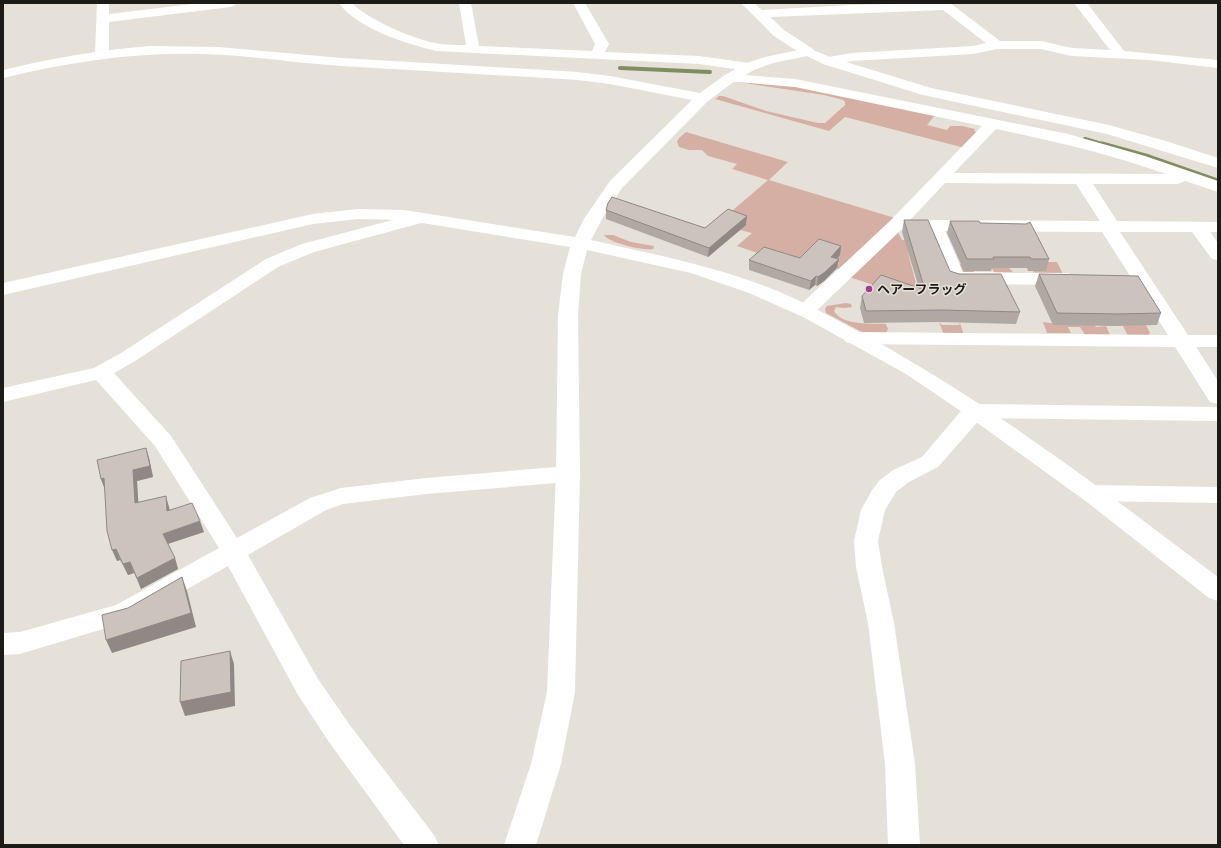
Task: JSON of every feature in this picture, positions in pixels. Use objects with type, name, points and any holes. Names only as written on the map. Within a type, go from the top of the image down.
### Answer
[{"type":"street","points":[[102,54],[103,3]]},
{"type":"street","points":[[103,19],[230,3]]},
{"type":"street","points":[[345,3],[355,14],[376,25],[420,43],[436,47],[699,60],[749,67]]},
{"type":"street","points":[[465,3],[473,50]]},
{"type":"street","points":[[579,3],[602,44],[596,56]]},
{"type":"street","points":[[747,3],[779,33],[808,52],[828,61],[928,92],[1108,130],[1164,145],[1218,163]]},
{"type":"street","points":[[1080,3],[1120,54]]},
{"type":"street","points":[[759,14],[944,4],[998,45]]},
{"type":"street","points":[[828,61],[852,57],[974,50],[998,45],[1041,45],[1072,52],[1120,54],[1218,64]]},
{"type":"street","points":[[3,74],[63,60],[102,54],[170,50],[202,50],[342,62],[543,73],[610,80],[703,98]]},
{"type":"street","points":[[520,845],[546,764],[561,692],[568,474],[568,316],[572,274],[580,243],[593,219],[616,185],[703,98],[730,78],[749,67],[770,60],[808,52]]},
{"type":"street","points":[[730,78],[795,83],[1080,142],[1168,164],[1197,179],[1218,187]]},
{"type":"street","points":[[1046,117],[1056,123],[1157,153],[1218,174]]},
{"type":"street","points":[[805,311],[896,225],[992,124]]},
{"type":"street","points":[[940,178],[1197,179]]},
{"type":"street","points":[[1081,178],[1110,227],[1133,279],[1182,341],[1218,398]]},
{"type":"street","points":[[3,289],[313,219],[366,214],[382,214],[419,218],[580,243],[710,272],[756,289],[805,311],[913,370],[976,411],[1091,493],[1218,591]]},
{"type":"street","points":[[3,395],[101,372],[128,357],[272,263],[308,248],[419,218]]},
{"type":"street","points":[[896,225],[1218,228]]},
{"type":"street","points":[[934,225],[956,278],[1083,279]]},
{"type":"street","points":[[1197,227],[1218,255]]},
{"type":"street","points":[[853,338],[1218,341]]},
{"type":"street","points":[[101,372],[163,441],[233,551],[308,687],[339,733],[423,845]]},
{"type":"street","points":[[904,845],[900,764],[881,623],[869,567],[867,536],[873,510],[880,496],[888,486],[901,476],[930,462],[969,416],[976,411],[1218,414]]},
{"type":"street","points":[[3,644],[20,642],[124,613],[318,504],[341,496],[426,486],[568,474]]},
{"type":"street","points":[[1091,493],[1218,495]]},
{"type":"shaded area","points":[[737,81],[784,84],[936,114],[927,125],[947,130],[950,126],[962,126],[975,129],[974,131],[979,133],[965,148],[845,117],[829,131],[715,99],[719,96],[723,96],[766,111],[818,123],[825,123],[845,105],[843,100],[824,95]]},
{"type":"shaded area","points":[[686,132],[788,162],[769,180],[895,218],[843,270],[835,268],[839,263],[835,260],[840,254],[818,247],[795,266],[737,246],[752,233],[740,230],[747,223],[726,216],[768,180],[732,169],[737,164],[708,156],[702,150],[689,150],[679,147],[677,142]]},
{"type":"shaded area","points":[[897,230],[902,240],[911,240],[908,253],[919,295],[895,292],[846,276]]},
{"type":"shaded area","points":[[604,235],[613,235],[631,242],[654,246],[653,249],[635,248],[612,241]]},
{"type":"shaded area","points":[[982,251],[991,251],[999,268],[1009,268],[1013,272],[1033,273],[1034,268],[1044,268],[1041,262],[1057,262],[1064,276],[996,275],[991,267],[972,267],[975,274],[967,274],[959,271],[957,264],[988,266]]},
{"type":"shaded area","points":[[846,303],[851,304],[852,307],[836,307],[834,311],[838,316],[858,323],[886,324],[888,329],[886,334],[862,332],[826,313],[825,309],[827,306]]},
{"type":"shaded area","points":[[939,322],[942,325],[959,325],[960,323],[964,335],[944,335]]},
{"type":"shaded area","points":[[1043,322],[1093,323],[1096,327],[1106,326],[1111,337],[1086,336],[1080,327],[1068,327],[1071,333],[1047,333]]},
{"type":"shaded area","points":[[1122,324],[1146,325],[1150,333],[1148,336],[1128,336]]},
{"type":"building","points":[[612,197],[705,228],[728,209],[747,216],[709,248],[606,210]]},
{"type":"building","points":[[904,220],[928,220],[950,271],[959,274],[1001,274],[1020,312],[942,310],[866,311],[862,296],[881,275],[925,290]]},
{"type":"building","points":[[950,221],[1026,224],[1030,222],[1049,259],[1031,259],[1030,257],[993,257],[994,259],[967,259]]},
{"type":"building","points":[[819,239],[841,246],[831,257],[839,259],[825,272],[818,277],[816,276],[811,281],[749,260],[764,247],[800,258]]},
{"type":"building","points":[[1039,274],[1138,276],[1161,313],[1057,313]]},
{"type":"building","points":[[146,448],[150,466],[133,470],[135,503],[166,496],[167,511],[192,503],[200,521],[163,534],[175,558],[137,578],[130,562],[123,564],[116,549],[112,550],[107,531],[104,478],[101,479],[97,460]]},
{"type":"building","points":[[182,577],[191,613],[106,640],[102,615],[128,608]]},
{"type":"building","points":[[230,651],[231,692],[180,702],[181,661]]},
{"type":"waterway","points":[[620,68],[710,72]]},
{"type":"waterway","points":[[1085,139],[1105,145]]},
{"type":"waterway","points":[[1102,144],[1149,157],[1218,181]]},
{"type":"place","name":"ヘアーフラッグ","points":[[869,289]]}]
